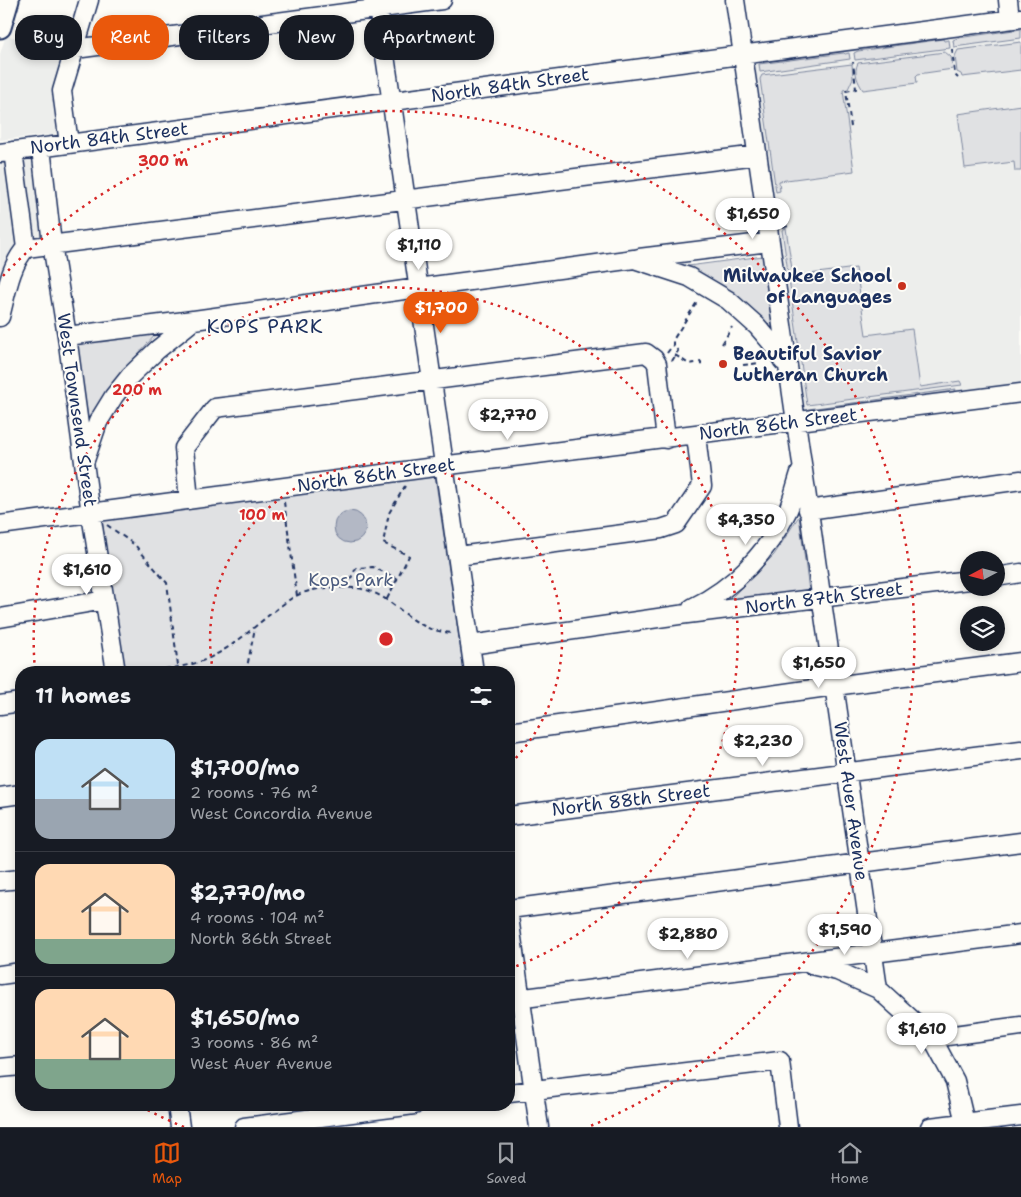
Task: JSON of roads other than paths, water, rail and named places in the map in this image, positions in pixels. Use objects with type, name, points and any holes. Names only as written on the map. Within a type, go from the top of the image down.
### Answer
[{"type":"main road","points":[[0,27],[8,0]]},
{"type":"street","points":[[82,26],[89,0]]},
{"type":"street","points":[[82,48],[378,4],[442,0]]},
{"type":"street","name":"West Auer Avenue","points":[[735,0],[801,468],[878,989]]},
{"type":"street","points":[[1008,0],[1016,18]]},
{"type":"street","points":[[378,4],[473,666]]},
{"type":"street","name":"North 84th Street","points":[[6,152],[1016,18]]},
{"type":"street","points":[[69,144],[62,91],[72,60]]},
{"type":"street","name":"West Townsend Street","points":[[41,148],[52,244],[115,666]]},
{"type":"street","points":[[6,152],[26,248]]},
{"type":"street","points":[[0,317],[15,264],[20,254],[26,248],[758,155]]},
{"type":"street","points":[[67,336],[770,242]]},
{"type":"street","points":[[634,259],[689,277],[728,300],[758,326],[775,347],[787,368]]},
{"type":"street","points":[[85,460],[98,422],[114,396],[130,376],[157,350],[194,320]]},
{"type":"street","points":[[189,500],[184,448],[215,408],[646,353],[654,359],[657,367],[666,438]]},
{"type":"street","name":"North 86th Street","points":[[0,525],[444,465],[1021,393]]},
{"type":"street","points":[[458,556],[661,530],[676,524],[702,486],[696,435]]},
{"type":"street","name":"North 87th Street","points":[[679,615],[712,599],[739,577],[767,547],[788,509],[801,468]]},
{"type":"street","points":[[808,510],[1021,480]]},
{"type":"street","points":[[1005,575],[1021,573]]},
{"type":"street","name":"North 87th Street","points":[[470,645],[679,615],[960,581]]},
{"type":"street","points":[[0,618],[104,600]]},
{"type":"street","points":[[515,731],[834,686],[1021,662]]},
{"type":"street","points":[[0,705],[15,703]]},
{"type":"street","name":"North 88th Street","points":[[515,815],[1021,750]]},
{"type":"street","points":[[0,797],[15,795]]},
{"type":"street","points":[[515,908],[1021,842]]},
{"type":"street","points":[[0,881],[15,880]]},
{"type":"street","points":[[515,1000],[1021,934]]},
{"type":"street","points":[[798,962],[837,971],[878,989],[932,1038],[954,1081],[966,1125]]},
{"type":"street","points":[[0,975],[15,973]]},
{"type":"street","points":[[515,1005],[539,1127]]},
{"type":"street","points":[[932,1038],[1021,1026]]},
{"type":"street","points":[[515,1092],[780,1061],[788,1127]]},
{"type":"street","points":[[0,1068],[15,1067]]},
{"type":"street","points":[[178,1111],[180,1127]]},
{"type":"street","points":[[244,1127],[368,1111]]},
{"type":"street","points":[[930,1127],[966,1125],[1021,1116]]},
{"type":"place","name":"Milwaukee School of Languages","points":[[902,286]]},
{"type":"place","name":"Beautiful Savior Lutheran Church","points":[[723,364]]},
{"type":"district","name":"KOPS PARK","points":[[265,326]]},
{"type":"park label","name":"Kops Park","points":[[351,580]]}]
